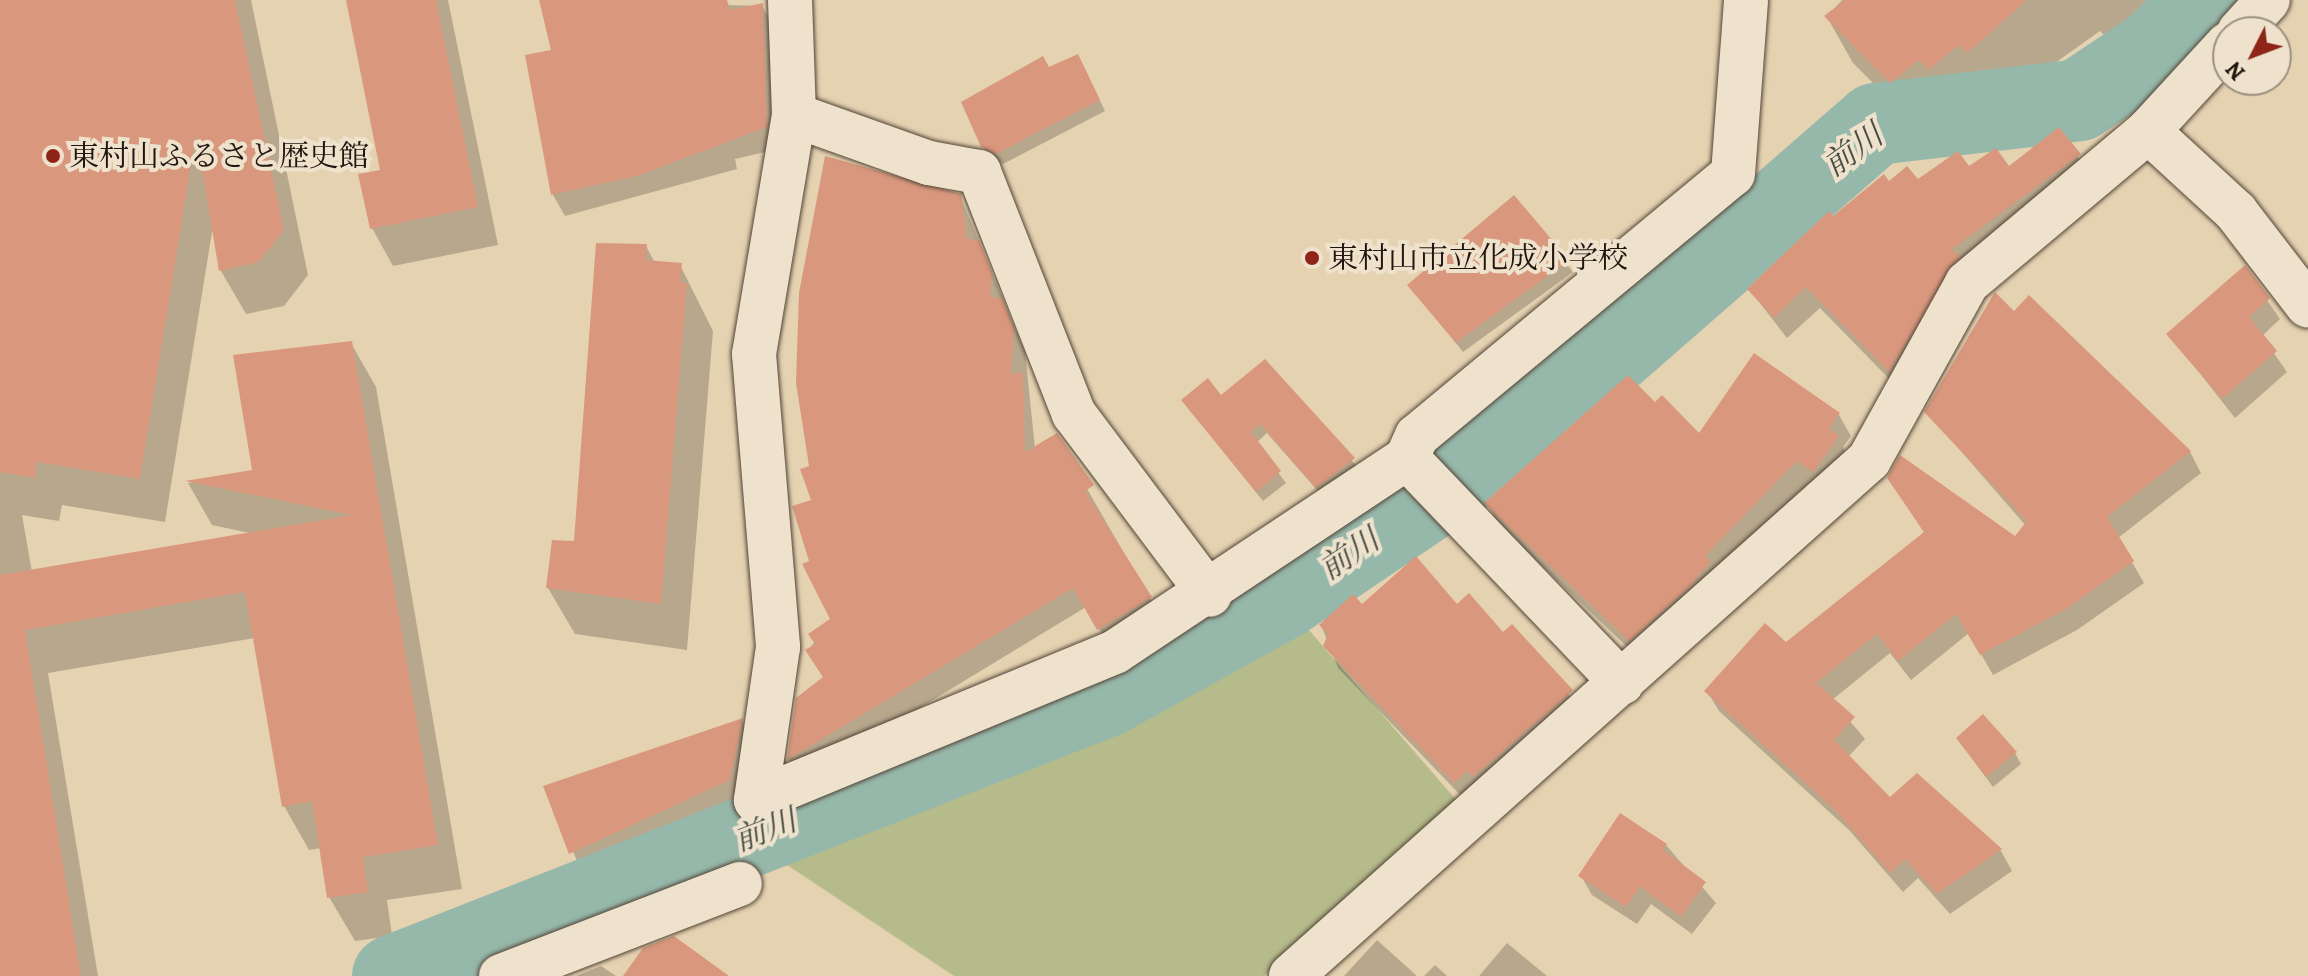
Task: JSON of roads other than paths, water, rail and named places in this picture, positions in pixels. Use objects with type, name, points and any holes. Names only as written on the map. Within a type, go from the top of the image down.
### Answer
[{"type":"street","points":[[790,0],[794,115],[754,354],[778,647],[756,800],[1115,652],[1210,595],[1407,458],[1417,436],[1733,174],[1746,0]]},
{"type":"street","points":[[2254,16],[2268,0]]},
{"type":"street","points":[[1291,976],[1869,460],[1967,283],[2148,131],[2212,61]]},
{"type":"street","points":[[794,115],[929,163],[979,172],[1074,414],[1210,595]]},
{"type":"street","points":[[2148,131],[2236,212],[2308,306]]},
{"type":"street","points":[[1407,458],[1452,509],[1622,683]]},
{"type":"street","points":[[501,976],[740,884]]},
{"type":"waterway","name":"前川","points":[[393,976],[1106,696],[1282,599],[1425,502],[1557,402],[1876,124],[2079,100],[2157,48],[2204,0]]},
{"type":"place","name":"東村山ふるさと歴史館","points":[[53,156]]},
{"type":"place","name":"東村山市立化成小学校","points":[[1312,258]]}]
